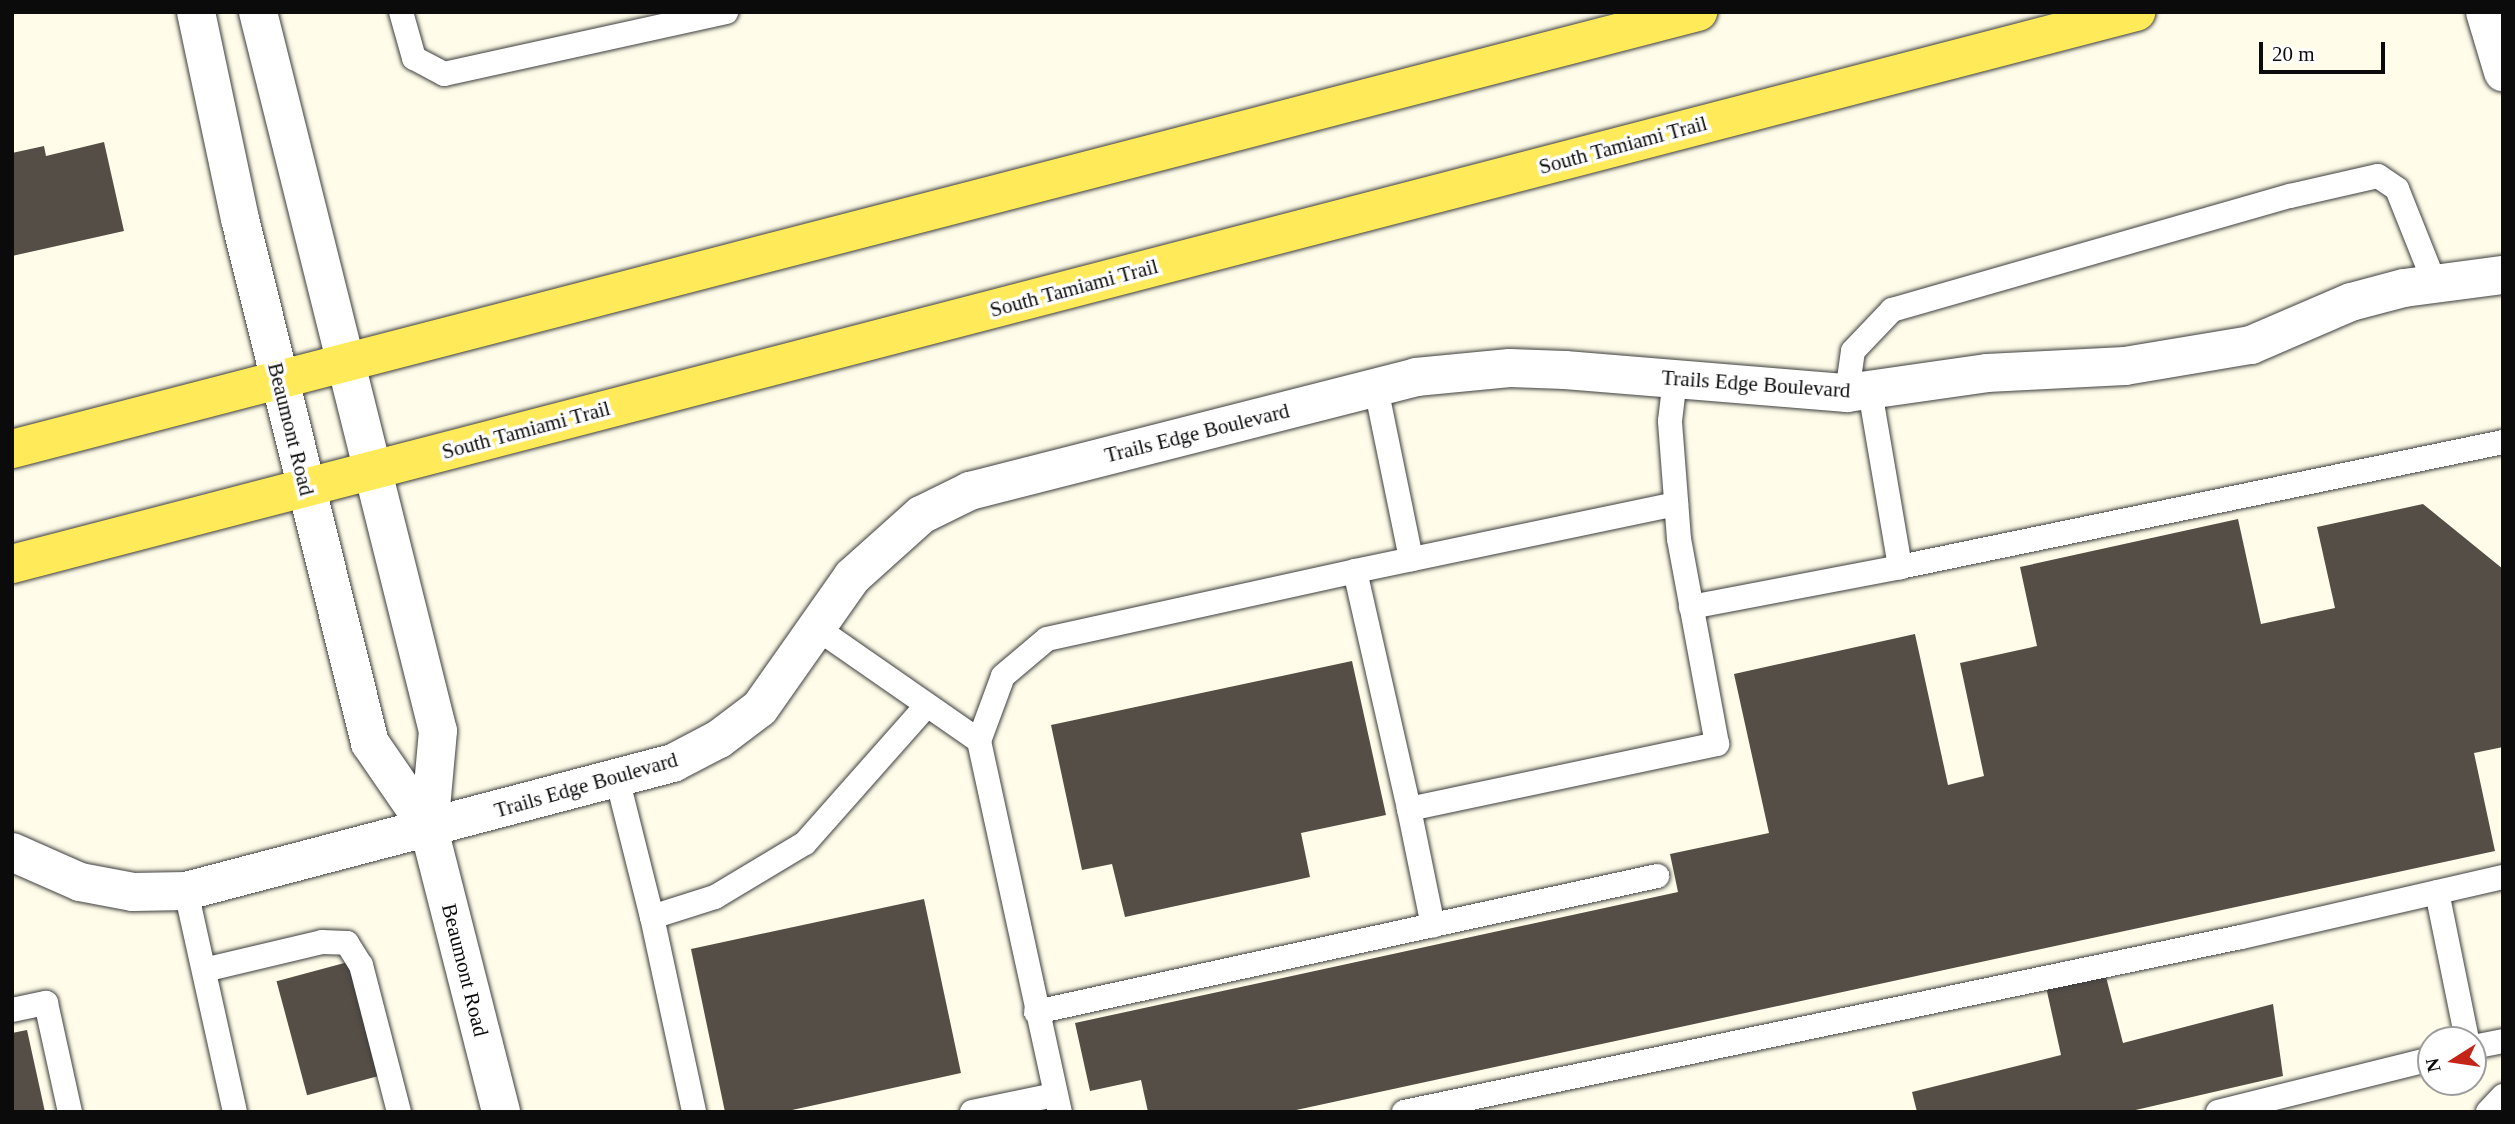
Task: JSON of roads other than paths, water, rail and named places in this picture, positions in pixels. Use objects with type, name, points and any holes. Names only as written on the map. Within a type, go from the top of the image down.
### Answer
[{"type":"main road","points":[[12,449],[1698,12]]},
{"type":"main road","points":[[1925,67],[2031,12]]},
{"type":"main road","name":"South Tamiami Trail","points":[[12,564],[2136,12]]},
{"type":"street","name":"Beaumont Road","points":[[196,12],[279,379],[370,743],[429,829]]},
{"type":"street","name":"Beaumont Road","points":[[258,12],[438,732],[429,829],[501,1112]]},
{"type":"street","points":[[2485,12],[2503,72]]},
{"type":"street","name":"Trails Edge Boulevard","points":[[12,852],[80,882],[133,892],[186,891],[673,763],[719,739],[760,708],[852,577],[885,543],[921,515],[970,491],[1416,377],[1510,369],[1858,392],[1987,373],[2125,366],[2251,345],[2351,302],[2435,284],[2503,275]]},
{"type":"lane","points":[[401,12],[414,58],[444,74],[726,12]]},
{"type":"lane","points":[[1900,568],[1858,392],[1853,351],[1892,310],[2290,196],[2378,176],[2397,189],[2435,284]]},
{"type":"lane","points":[[1409,809],[1717,744],[1691,607],[1676,504],[1671,421],[1675,379]]},
{"type":"lane","points":[[1376,388],[1411,559]]},
{"type":"lane","points":[[1691,607],[1900,568],[2503,443]]},
{"type":"lane","points":[[972,1112],[1057,1104],[979,741],[1003,676],[1047,639],[1676,504]]},
{"type":"lane","points":[[1355,571],[1433,926]]},
{"type":"lane","points":[[818,629],[979,741]]},
{"type":"lane","points":[[652,917],[715,897],[805,843],[927,705]]},
{"type":"lane","points":[[617,778],[652,917],[694,1112]]},
{"type":"lane","points":[[1036,1012],[1657,876]]},
{"type":"lane","points":[[1404,1112],[2503,877]]},
{"type":"lane","points":[[186,891],[235,1112]]},
{"type":"lane","points":[[2437,891],[2464,1026]]},
{"type":"lane","points":[[204,971],[322,942],[347,943],[361,965],[399,1112]]},
{"type":"lane","points":[[12,1010],[46,1003],[70,1112]]},
{"type":"lane","points":[[2218,1112],[2417,1062]]},
{"type":"lane","points":[[2488,1112],[2503,1096]]}]
